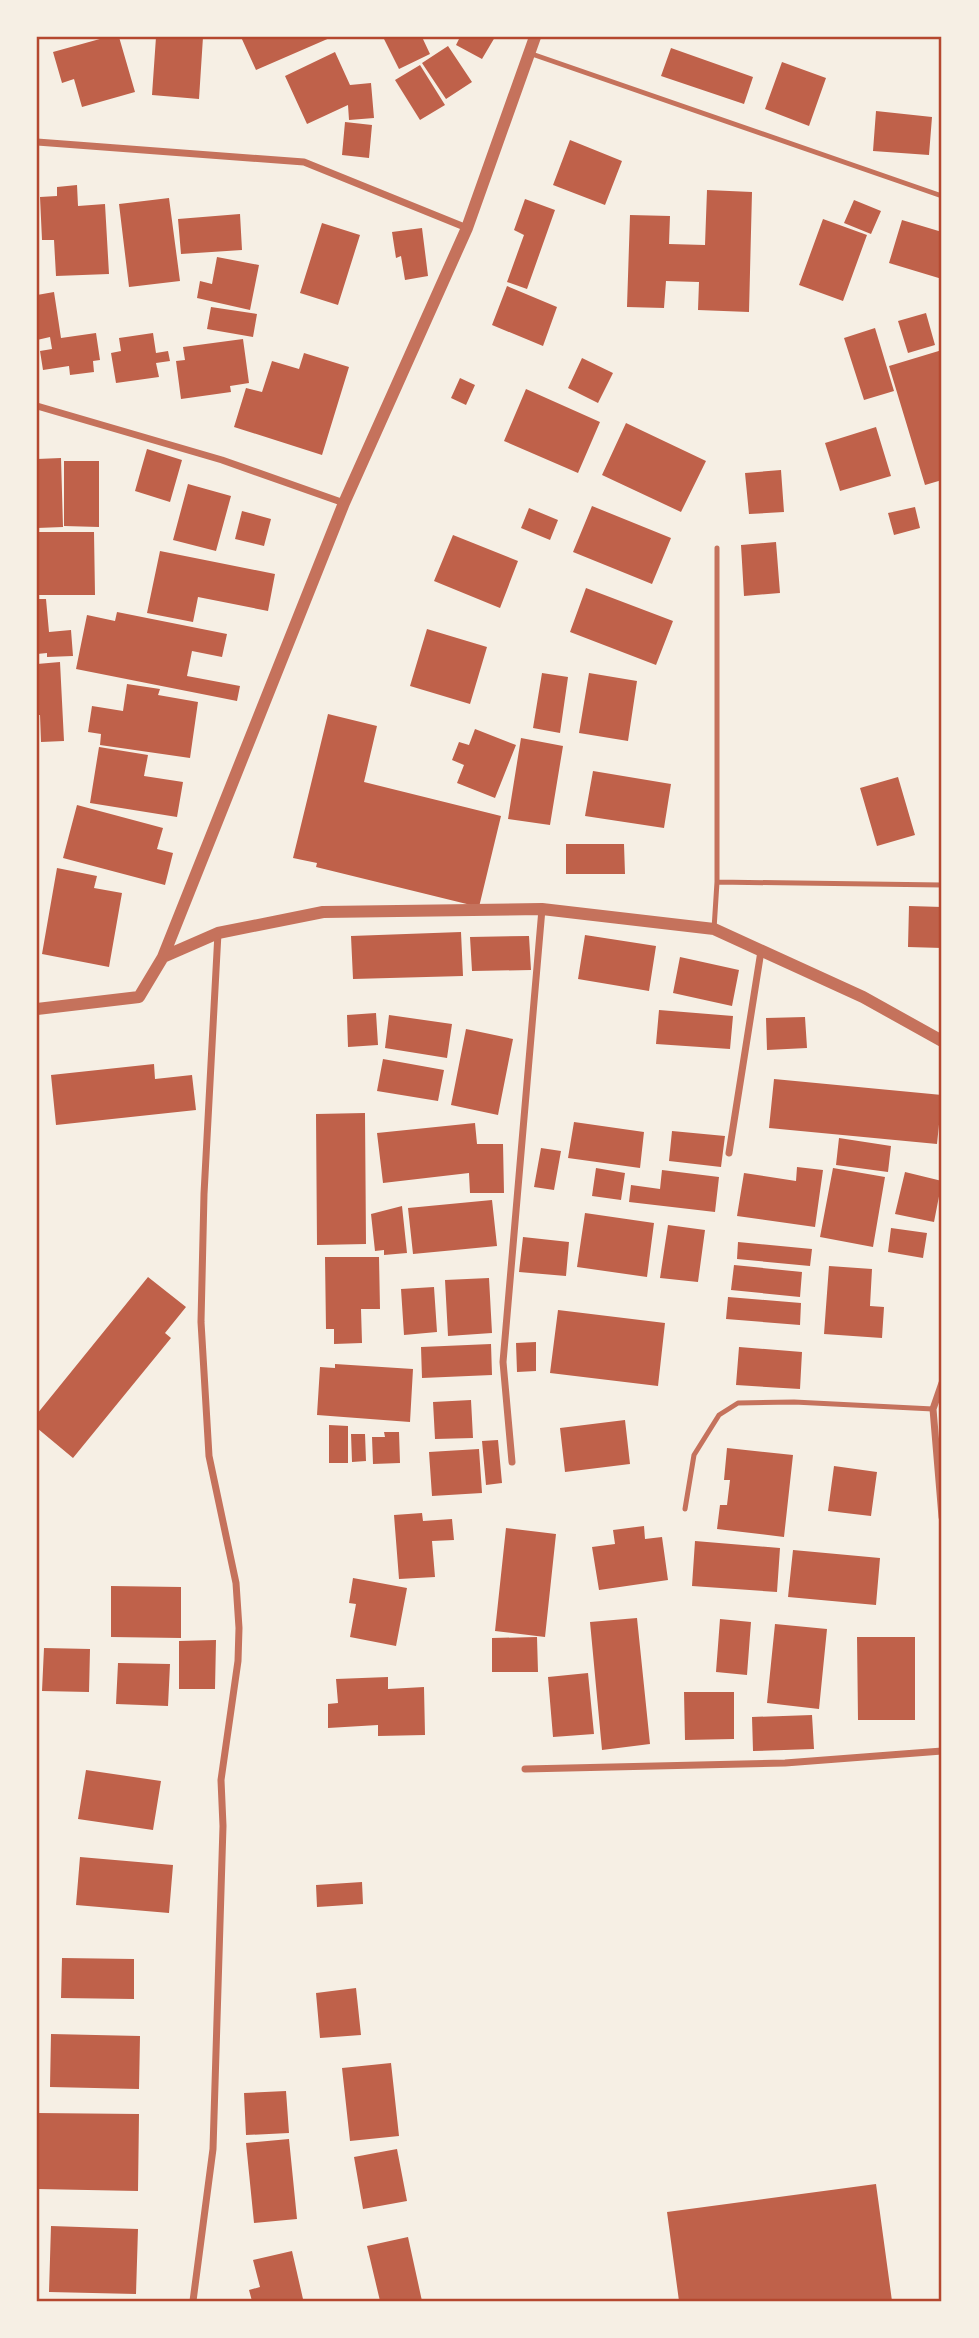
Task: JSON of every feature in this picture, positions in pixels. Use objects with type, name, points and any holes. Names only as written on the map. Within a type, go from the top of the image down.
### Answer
[{"type":"street","points":[[37,1009],[139,997],[163,957],[344,503],[467,228],[535,37]]},
{"type":"street","points":[[37,142],[304,162],[467,228]]},
{"type":"street","points":[[37,406],[222,460],[344,503]]},
{"type":"street","points":[[163,957],[218,933],[323,912],[542,909],[714,929],[863,998],[942,1041]]},
{"type":"street","points":[[512,1462],[503,1362],[542,909]]},
{"type":"street","points":[[193,2301],[213,2149],[223,1826],[221,1780],[238,1661],[239,1628],[236,1583],[209,1456],[201,1322],[204,1194],[218,933]]},
{"type":"street","points":[[729,1153],[761,951]]},
{"type":"street","points":[[942,1383],[933,1409],[942,1517]]},
{"type":"street","points":[[525,1769],[785,1763],[942,1751]]},
{"type":"lane","points":[[529,53],[942,196]]},
{"type":"lane","points":[[714,929],[717,882],[717,548]]},
{"type":"lane","points":[[717,882],[942,885]]},
{"type":"lane","points":[[685,1509],[694,1455],[719,1415],[738,1403],[794,1402],[933,1409]]},
{"type":"building","points":[[107,37],[119,37],[135,92],[82,107],[74,79],[62,83],[53,52]]},
{"type":"building","points":[[156,37],[203,37],[199,99],[152,95]]},
{"type":"building","points":[[241,37],[332,37],[256,70]]},
{"type":"building","points":[[383,37],[422,37],[430,54],[399,69]]},
{"type":"building","points":[[460,37],[495,37],[482,59],[456,45]]},
{"type":"building","points":[[448,46],[472,82],[446,99],[422,63]]},
{"type":"building","points":[[671,48],[753,77],[744,104],[661,76]]},
{"type":"building","points":[[335,52],[350,85],[371,83],[374,118],[349,120],[348,105],[307,124],[285,76]]},
{"type":"building","points":[[782,62],[826,78],[809,126],[765,109]]},
{"type":"building","points":[[420,65],[445,105],[420,120],[395,80]]},
{"type":"building","points":[[876,111],[932,117],[929,155],[873,151]]},
{"type":"building","points":[[345,122],[372,125],[369,158],[342,155]]},
{"type":"building","points":[[570,140],[622,161],[605,205],[553,185]]},
{"type":"building","points":[[77,185],[78,206],[105,204],[109,274],[56,276],[54,240],[42,240],[40,197],[57,196],[57,187]]},
{"type":"building","points":[[707,190],[752,192],[749,312],[698,310],[699,282],[666,281],[664,308],[627,307],[630,215],[670,216],[669,244],[705,245]]},
{"type":"building","points":[[169,198],[180,281],[129,287],[119,204]]},
{"type":"building","points":[[525,199],[555,210],[527,289],[507,282],[524,235],[514,230]]},
{"type":"building","points":[[854,200],[881,211],[871,234],[844,223]]},
{"type":"building","points":[[240,214],[242,250],[181,254],[178,219]]},
{"type":"building","points":[[823,219],[867,235],[843,301],[799,285]]},
{"type":"building","points":[[902,220],[942,232],[942,279],[889,263]]},
{"type":"building","points":[[322,223],[360,235],[338,305],[300,293]]},
{"type":"building","points":[[422,228],[428,276],[405,280],[401,256],[396,258],[392,232]]},
{"type":"building","points":[[217,257],[259,265],[250,310],[197,298],[200,281],[212,284]]},
{"type":"building","points":[[507,286],[557,307],[543,346],[492,325]]},
{"type":"building","points":[[54,292],[61,338],[96,333],[100,360],[93,361],[94,372],[70,375],[69,366],[43,370],[40,351],[52,349],[50,337],[37,340],[37,295]]},
{"type":"building","points":[[211,307],[257,314],[253,337],[207,329]]},
{"type":"building","points":[[926,313],[935,345],[908,353],[898,321]]},
{"type":"building","points":[[875,328],[894,391],[864,400],[844,338]]},
{"type":"building","points":[[153,333],[156,353],[168,351],[170,361],[156,363],[159,377],[116,383],[111,353],[121,351],[119,338]]},
{"type":"building","points":[[243,339],[249,383],[230,386],[231,392],[181,399],[176,361],[185,360],[183,347]]},
{"type":"building","points":[[942,350],[942,480],[925,485],[889,366]]},
{"type":"building","points":[[304,353],[349,367],[322,455],[234,427],[246,388],[262,392],[272,361],[299,369]]},
{"type":"building","points":[[582,358],[613,373],[598,403],[568,388]]},
{"type":"building","points":[[460,378],[475,385],[466,405],[451,398]]},
{"type":"building","points":[[526,389],[600,422],[578,473],[504,441]]},
{"type":"building","points":[[626,423],[706,461],[681,512],[602,475]]},
{"type":"building","points":[[876,427],[891,476],[840,491],[825,443]]},
{"type":"building","points":[[147,449],[182,460],[170,502],[135,491]]},
{"type":"building","points":[[61,458],[63,527],[37,528],[37,459]]},
{"type":"building","points":[[64,461],[99,461],[99,527],[64,526]]},
{"type":"building","points":[[781,470],[784,512],[749,514],[745,473]]},
{"type":"building","points":[[188,484],[231,496],[216,551],[173,540]]},
{"type":"building","points":[[592,506],[671,538],[652,584],[573,552]]},
{"type":"building","points":[[915,507],[920,528],[894,535],[888,513]]},
{"type":"building","points":[[529,508],[558,520],[550,540],[521,528]]},
{"type":"building","points":[[242,511],[271,519],[264,546],[235,539]]},
{"type":"building","points":[[37,532],[94,532],[95,595],[37,595]]},
{"type":"building","points":[[453,535],[518,561],[500,608],[434,581]]},
{"type":"building","points":[[776,542],[780,593],[744,596],[741,545]]},
{"type":"building","points":[[160,551],[275,574],[268,611],[198,597],[193,622],[147,613]]},
{"type":"building","points":[[586,588],[673,621],[656,665],[570,632]]},
{"type":"building","points":[[37,599],[46,599],[49,632],[71,630],[73,656],[47,657],[47,653],[37,654]]},
{"type":"building","points":[[117,612],[227,634],[222,657],[192,651],[187,676],[240,686],[237,701],[76,669],[87,615],[115,621]]},
{"type":"building","points":[[427,629],[487,647],[470,704],[410,686]]},
{"type":"building","points":[[60,662],[64,741],[41,742],[40,715],[37,715],[37,664]]},
{"type":"building","points":[[542,673],[568,677],[560,733],[533,728]]},
{"type":"building","points":[[589,673],[637,681],[628,741],[579,733]]},
{"type":"building","points":[[127,684],[160,689],[158,695],[198,702],[190,758],[100,745],[101,734],[88,732],[92,706],[123,711]]},
{"type":"building","points":[[328,714],[377,726],[364,782],[501,816],[479,907],[316,867],[317,863],[293,858]]},
{"type":"building","points":[[475,729],[516,745],[495,798],[457,783],[464,765],[452,760],[459,742],[469,745]]},
{"type":"building","points":[[521,738],[563,746],[550,825],[508,819]]},
{"type":"building","points":[[99,747],[148,755],[144,776],[183,782],[177,817],[90,803]]},
{"type":"building","points":[[593,771],[671,784],[664,828],[585,816]]},
{"type":"building","points":[[898,777],[915,835],[877,846],[860,788]]},
{"type":"building","points":[[77,805],[163,828],[157,849],[173,853],[165,885],[63,858]]},
{"type":"building","points":[[566,844],[624,844],[625,874],[566,874]]},
{"type":"building","points":[[57,868],[97,876],[94,888],[122,893],[109,967],[42,954]]},
{"type":"building","points":[[909,906],[942,907],[942,948],[908,947]]},
{"type":"building","points":[[461,932],[463,976],[353,979],[351,936]]},
{"type":"building","points":[[585,935],[656,946],[649,991],[578,979]]},
{"type":"building","points":[[529,936],[531,970],[472,971],[470,937]]},
{"type":"building","points":[[680,957],[739,970],[732,1006],[673,993]]},
{"type":"building","points":[[659,1010],[733,1016],[730,1049],[656,1044]]},
{"type":"building","points":[[376,1013],[378,1045],[348,1047],[347,1015]]},
{"type":"building","points":[[389,1015],[452,1024],[447,1058],[385,1048]]},
{"type":"building","points":[[805,1017],[807,1048],[767,1050],[766,1018]]},
{"type":"building","points":[[466,1029],[513,1039],[498,1115],[451,1105]]},
{"type":"building","points":[[383,1059],[444,1070],[438,1101],[377,1091]]},
{"type":"building","points":[[154,1064],[155,1079],[192,1075],[196,1110],[56,1125],[51,1075]]},
{"type":"building","points":[[774,1079],[942,1095],[937,1144],[769,1128]]},
{"type":"building","points":[[365,1113],[366,1244],[317,1245],[316,1114]]},
{"type":"building","points":[[574,1122],[644,1132],[640,1168],[568,1158]]},
{"type":"building","points":[[475,1123],[477,1144],[503,1144],[504,1193],[470,1193],[469,1173],[383,1183],[377,1133]]},
{"type":"building","points":[[672,1131],[725,1136],[721,1167],[669,1161]]},
{"type":"building","points":[[839,1138],[891,1146],[888,1172],[836,1165]]},
{"type":"building","points":[[541,1148],[561,1151],[554,1190],[534,1187]]},
{"type":"building","points":[[797,1167],[823,1170],[815,1227],[737,1216],[744,1173],[796,1181]]},
{"type":"building","points":[[596,1168],[625,1173],[621,1200],[592,1196]]},
{"type":"building","points":[[833,1168],[885,1177],[873,1247],[820,1237]]},
{"type":"building","points":[[662,1170],[719,1177],[715,1212],[629,1202],[631,1185],[660,1189]]},
{"type":"building","points":[[905,1172],[942,1181],[934,1222],[895,1214]]},
{"type":"building","points":[[492,1200],[497,1246],[413,1254],[408,1208]]},
{"type":"building","points":[[402,1206],[407,1253],[384,1255],[384,1250],[375,1251],[371,1214]]},
{"type":"building","points":[[585,1213],[654,1223],[647,1277],[577,1267]]},
{"type":"building","points":[[668,1225],[705,1230],[698,1282],[660,1278]]},
{"type":"building","points":[[891,1228],[927,1233],[923,1258],[888,1252]]},
{"type":"building","points":[[523,1237],[569,1242],[566,1276],[519,1272]]},
{"type":"building","points":[[738,1242],[812,1249],[810,1266],[737,1259]]},
{"type":"building","points":[[325,1257],[379,1257],[380,1309],[361,1309],[362,1343],[334,1344],[334,1329],[326,1329]]},
{"type":"building","points":[[734,1265],[802,1272],[800,1297],[731,1290]]},
{"type":"building","points":[[829,1266],[872,1269],[870,1306],[884,1307],[882,1338],[824,1334]]},
{"type":"building","points":[[148,1277],[186,1307],[165,1333],[171,1338],[73,1458],[37,1428],[37,1414]]},
{"type":"building","points":[[489,1278],[492,1333],[448,1336],[445,1280]]},
{"type":"building","points":[[434,1287],[437,1332],[404,1335],[401,1289]]},
{"type":"building","points":[[728,1297],[801,1303],[800,1325],[726,1319]]},
{"type":"building","points":[[558,1310],[665,1323],[658,1386],[550,1373]]},
{"type":"building","points":[[536,1342],[536,1371],[517,1372],[516,1343]]},
{"type":"building","points":[[491,1344],[492,1375],[422,1378],[421,1347]]},
{"type":"building","points":[[739,1347],[802,1352],[800,1389],[736,1385]]},
{"type":"building","points":[[335,1364],[413,1369],[410,1422],[317,1415],[320,1367],[335,1368]]},
{"type":"building","points":[[471,1400],[473,1438],[435,1439],[433,1402]]},
{"type":"building","points":[[625,1420],[630,1464],[565,1472],[560,1428]]},
{"type":"building","points":[[329,1425],[348,1426],[348,1463],[329,1463]]},
{"type":"building","points":[[384,1432],[399,1432],[400,1463],[373,1464],[372,1437],[385,1437]]},
{"type":"building","points":[[351,1434],[365,1434],[366,1461],[352,1462]]},
{"type":"building","points":[[498,1440],[502,1483],[486,1485],[482,1441]]},
{"type":"building","points":[[727,1448],[793,1455],[784,1537],[717,1529],[720,1505],[727,1505],[730,1480],[724,1480]]},
{"type":"building","points":[[479,1449],[482,1493],[432,1496],[429,1452]]},
{"type":"building","points":[[834,1466],[877,1472],[871,1516],[828,1511]]},
{"type":"building","points":[[422,1513],[423,1521],[452,1519],[454,1540],[432,1541],[435,1577],[399,1579],[394,1515]]},
{"type":"building","points":[[644,1526],[645,1539],[662,1537],[668,1580],[599,1590],[592,1547],[615,1544],[613,1530]]},
{"type":"building","points":[[506,1528],[556,1534],[545,1637],[495,1631]]},
{"type":"building","points":[[695,1541],[780,1548],[777,1592],[692,1586]]},
{"type":"building","points":[[793,1550],[880,1558],[876,1605],[788,1597]]},
{"type":"building","points":[[353,1578],[407,1588],[396,1646],[350,1637],[356,1604],[349,1603]]},
{"type":"building","points":[[111,1586],[181,1587],[181,1638],[111,1637]]},
{"type":"building","points":[[637,1618],[650,1744],[602,1750],[590,1622]]},
{"type":"building","points":[[720,1619],[751,1622],[747,1675],[716,1672]]},
{"type":"building","points":[[775,1624],[827,1629],[819,1709],[767,1703]]},
{"type":"building","points":[[537,1637],[538,1672],[492,1672],[492,1638]]},
{"type":"building","points":[[857,1637],[915,1637],[915,1720],[858,1720]]},
{"type":"building","points":[[216,1640],[215,1689],[179,1689],[179,1641]]},
{"type":"building","points":[[44,1648],[90,1649],[89,1692],[42,1691]]},
{"type":"building","points":[[118,1663],[170,1664],[168,1706],[116,1704]]},
{"type":"building","points":[[588,1673],[594,1734],[553,1737],[548,1677]]},
{"type":"building","points":[[388,1677],[388,1689],[424,1687],[425,1735],[378,1736],[378,1725],[328,1728],[328,1704],[338,1703],[336,1679]]},
{"type":"building","points":[[684,1692],[734,1692],[734,1739],[685,1740]]},
{"type":"building","points":[[812,1715],[814,1749],[753,1751],[752,1717]]},
{"type":"building","points":[[86,1770],[161,1781],[153,1830],[78,1819]]},
{"type":"building","points":[[80,1857],[173,1865],[169,1913],[76,1905]]},
{"type":"building","points":[[362,1882],[363,1904],[317,1907],[316,1885]]},
{"type":"building","points":[[62,1958],[134,1959],[134,1999],[61,1998]]},
{"type":"building","points":[[356,1988],[361,2035],[320,2038],[316,1993]]},
{"type":"building","points":[[51,2034],[140,2036],[139,2089],[50,2087]]},
{"type":"building","points":[[391,2063],[399,2136],[350,2141],[342,2068]]},
{"type":"building","points":[[286,2091],[289,2133],[246,2135],[244,2093]]},
{"type":"building","points":[[37,2113],[139,2114],[138,2191],[37,2189]]},
{"type":"building","points":[[289,2139],[297,2219],[254,2223],[246,2143]]},
{"type":"building","points":[[397,2149],[407,2201],[363,2209],[354,2157]]},
{"type":"building","points":[[876,2184],[892,2301],[679,2301],[667,2212]]},
{"type":"building","points":[[51,2226],[138,2229],[136,2294],[49,2292]]},
{"type":"building","points":[[408,2237],[422,2301],[380,2301],[367,2246]]},
{"type":"building","points":[[292,2251],[303,2299],[252,2301],[249,2290],[260,2287],[253,2260]]}]
